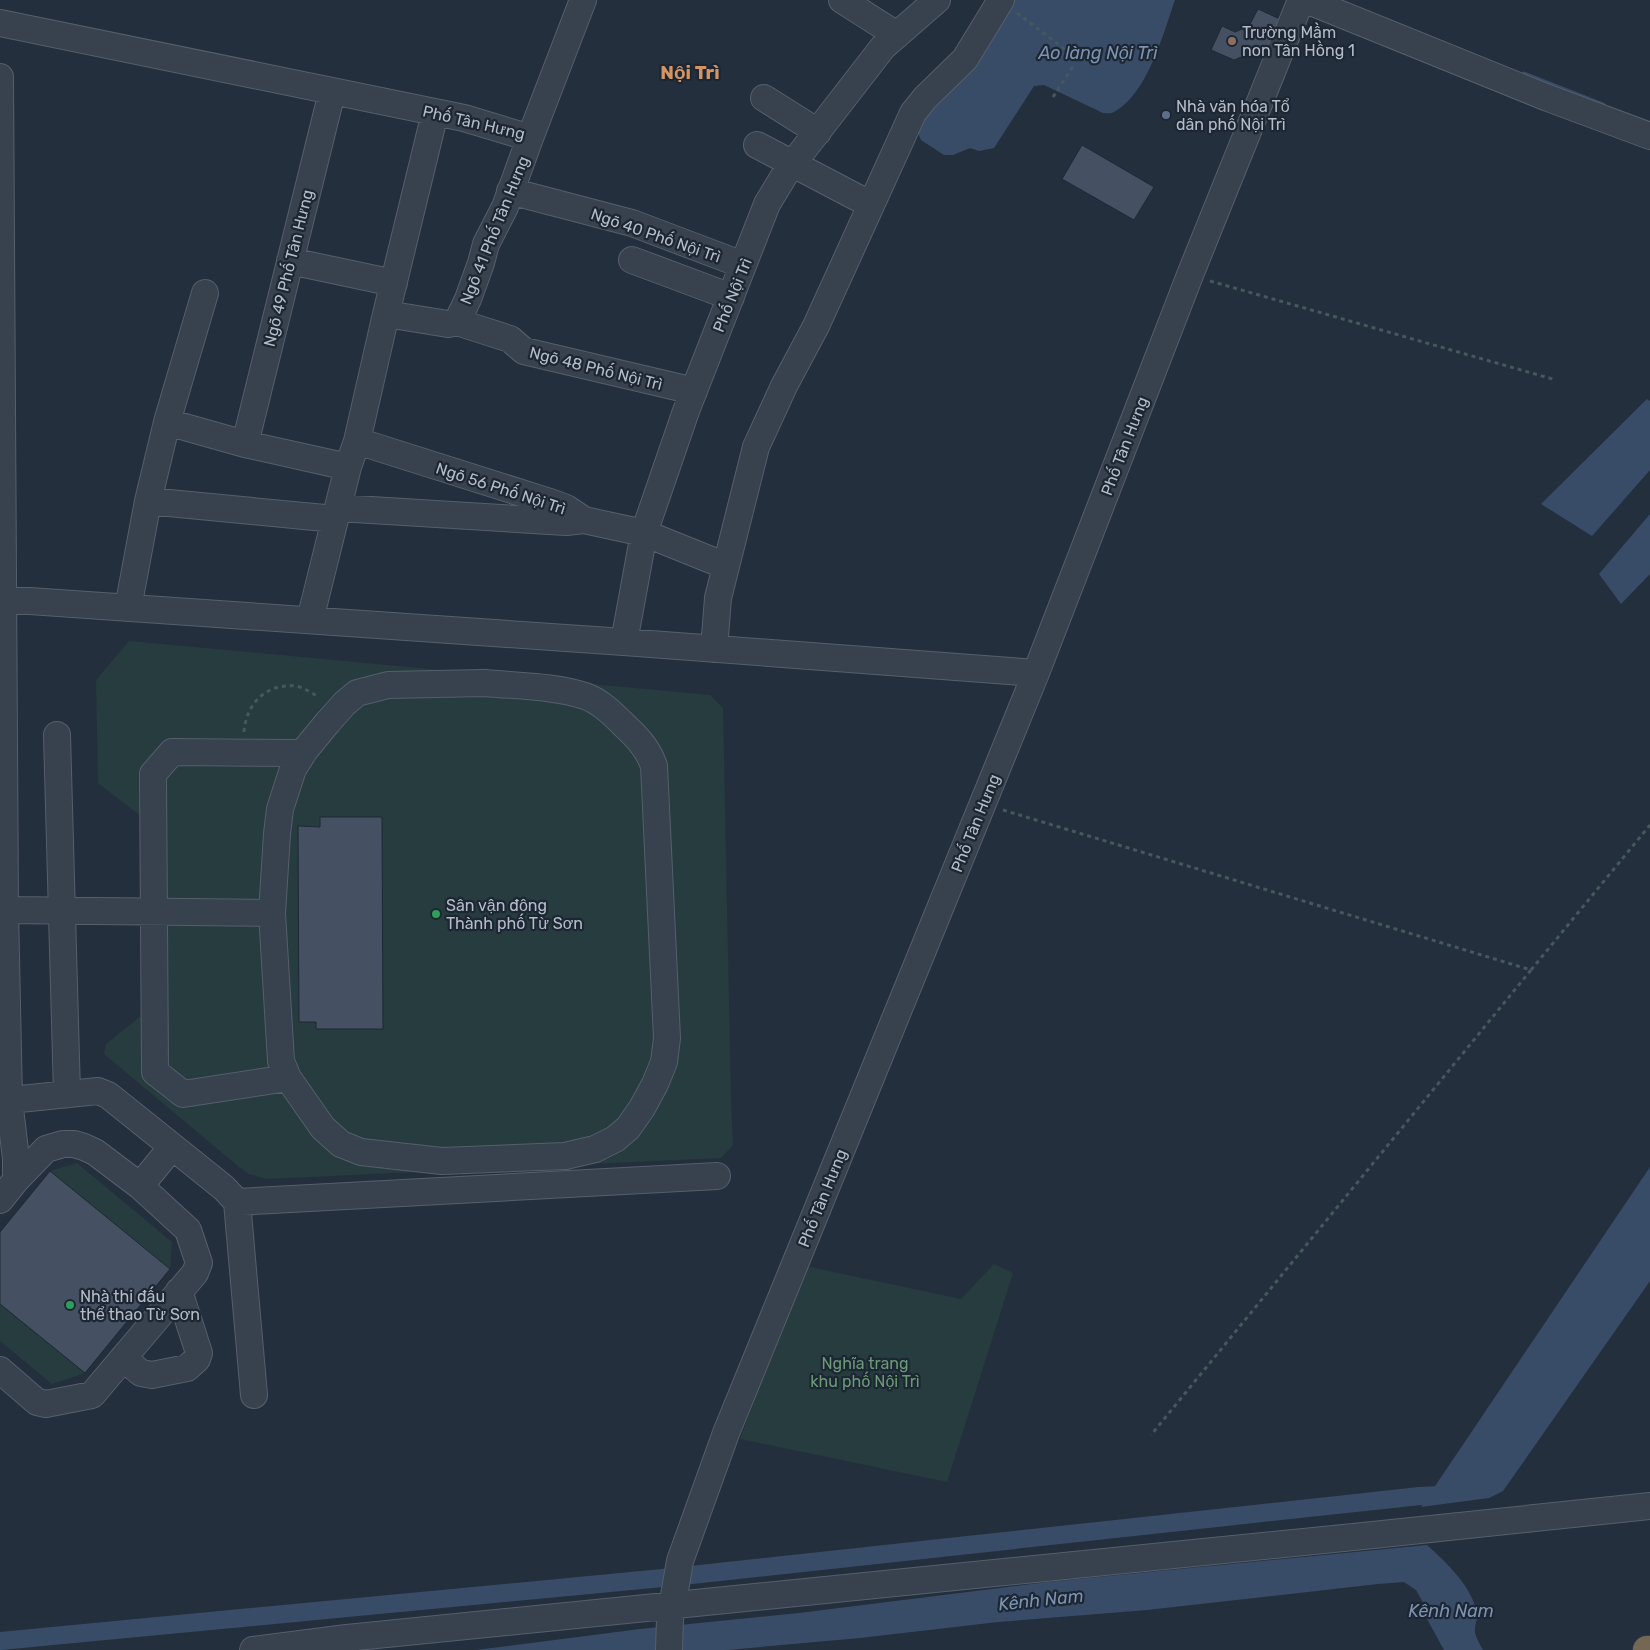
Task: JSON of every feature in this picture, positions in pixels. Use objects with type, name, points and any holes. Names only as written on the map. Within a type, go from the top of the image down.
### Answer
[{"type":"street","name":"Phố Tân Hưng","points":[[0,23],[464,118],[530,138],[583,0]]},
{"type":"street","points":[[842,0],[897,35]]},
{"type":"street","name":"Phố Nội Trì","points":[[624,642],[644,533],[694,391],[768,204],[792,164],[882,47],[938,0]]},
{"type":"street","points":[[714,649],[718,598],[756,447],[784,386],[816,326],[913,113],[925,98],[965,59],[1000,0]]},
{"type":"street","name":"Phố Tân Hưng","points":[[669,1650],[672,1606],[680,1561],[726,1433],[1036,673],[1190,275],[1301,0]]},
{"type":"street","points":[[1306,0],[1650,136]]},
{"type":"street","points":[[0,77],[5,910],[4,1100],[16,1159],[16,1180]]},
{"type":"street","name":"Ngõ 49 Phố Tân Hưng","points":[[244,444],[332,92]]},
{"type":"street","points":[[764,98],[818,132]]},
{"type":"street","points":[[310,620],[348,468],[357,441],[435,113]]},
{"type":"street","name":"Ngõ 41 Phố Tân Hưng","points":[[457,322],[468,300],[486,244],[505,207],[530,138]]},
{"type":"street","points":[[757,145],[858,198]]},
{"type":"street","name":"Ngõ 40 Phố Nội Trì","points":[[510,191],[632,223],[743,265]]},
{"type":"street","points":[[632,223],[626,264],[731,297]]},
{"type":"street","points":[[290,261],[394,283]]},
{"type":"street","points":[[128,608],[148,501],[167,422],[205,293]]},
{"type":"street","name":"Ngõ 48 Phố Nội Trì","points":[[386,314],[448,324],[457,322],[510,340],[524,350],[694,391]]},
{"type":"street","points":[[167,422],[244,444],[348,468]]},
{"type":"street","name":"Ngõ 56 Phố Nội Trì","points":[[357,441],[553,503],[566,508],[584,520],[644,533],[726,566]]},
{"type":"street","points":[[148,501],[337,513],[566,522],[584,520]]},
{"type":"street","points":[[2,599],[624,642],[1036,673]]},
{"type":"street","points":[[485,683],[551,689],[586,696],[616,717],[643,743],[654,766],[667,1038],[664,1062],[655,1084],[628,1128],[615,1139],[595,1149],[565,1156],[442,1161],[361,1152],[341,1144],[323,1128],[288,1078],[281,1061],[272,913],[276,834],[280,809],[293,769],[303,753],[334,715],[356,693],[388,685],[485,683]]},
{"type":"street","points":[[57,735],[67,1094]]},
{"type":"street","points":[[288,1078],[183,1094],[154,1072],[153,774],[172,752],[303,753]]},
{"type":"street","points":[[5,910],[272,913]]},
{"type":"street","points":[[4,1100],[98,1091],[108,1095],[224,1188],[237,1202],[254,1395]]},
{"type":"street","points":[[0,1200],[16,1180],[46,1149],[63,1144],[74,1144],[95,1152],[140,1186],[188,1230],[199,1263],[195,1273],[92,1395],[46,1404],[37,1402],[0,1370]]},
{"type":"street","points":[[140,1186],[172,1147]]},
{"type":"street","points":[[237,1202],[717,1176]]},
{"type":"street","points":[[123,1358],[141,1373],[152,1375],[187,1368],[197,1359],[199,1353],[179,1291]]},
{"type":"street","points":[[253,1650],[348,1638],[1650,1506]]},
{"type":"path","points":[[1000,0],[1070,54]]},
{"type":"path","points":[[1052,97],[1074,66]]},
{"type":"path","points":[[1190,275],[1556,380]]},
{"type":"path","points":[[244,734],[247,714],[252,705],[267,692],[280,686],[297,686],[317,696]]},
{"type":"path","points":[[983,804],[1530,970]]},
{"type":"path","points":[[1152,1435],[1650,825]]},
{"type":"green space","name":"Sân vận động Thành phố Từ Sơn","points":[[129,641],[710,695],[723,708],[733,1145],[721,1158],[266,1179],[249,1174],[239,1167],[104,1054],[106,1044],[147,1011],[142,817],[98,783],[96,680]]},
{"type":"green space","name":"Nhà thi đấu thể thao Từ Sơn","points":[[77,1163],[172,1242],[170,1269],[85,1373],[52,1384],[0,1341],[0,1232],[50,1171]]},
{"type":"green space","name":"Nghĩa trang khu phố Nội Trì","points":[[994,1264],[1013,1273],[947,1482],[740,1439],[805,1266],[961,1299]]},
{"type":"water","name":"Ao làng Nội Trì","points":[[1008,0],[1175,0],[1153,62],[1145,77],[1126,103],[1114,112],[1103,113],[1044,85],[1034,86],[994,148],[979,151],[970,148],[953,155],[944,155],[921,140],[915,126]]},
{"type":"water","points":[[1647,399],[1650,401],[1650,470],[1592,536],[1541,504]]},
{"type":"water","points":[[1650,514],[1650,574],[1621,604],[1599,574]]},
{"type":"water","points":[[1650,1167],[1650,1281],[1503,1491],[1489,1498],[1421,1507]]},
{"type":"water","name":"Kênh Nam","points":[[1427,1545],[1458,1576],[1470,1594],[1477,1613],[1475,1634],[1483,1650],[1444,1650],[1427,1619],[1425,1606],[1416,1590],[1404,1582],[1147,1610],[998,1622],[860,1638],[727,1650],[476,1650],[1047,1582]]},
{"type":"building","points":[[1258,9],[1280,19],[1268,46],[1234,60],[1211,50],[1222,26],[1235,32],[1249,26]]},
{"type":"building","points":[[1082,145],[1154,187],[1134,220],[1062,179]]},
{"type":"building","points":[[320,817],[382,817],[383,1029],[316,1029],[316,1022],[299,1022],[298,826],[320,827]]},
{"type":"building","name":"Nhà thi đấu thể thao Từ Sơn","points":[[50,1171],[170,1269],[85,1373],[0,1304],[0,1232]]},
{"type":"waterway","points":[[1524,74],[1603,105]]},
{"type":"waterway","points":[[0,1641],[673,1577],[1439,1495],[1451,1491]]},
{"type":"place","name":"Trường Mầm non Tân Hồng 1","points":[[1232,41]]},
{"type":"place","name":"Nhà văn hóa Tổ dân phố Nội Trì","points":[[1166,115]]},
{"type":"place","name":"Sân vận động Thành phố Từ Sơn","points":[[436,914]]},
{"type":"place","name":"Nhà thi đấu thể thao Từ Sơn","points":[[70,1305]]},
{"type":"district","name":"Nội Trì","points":[[690,72]]}]
